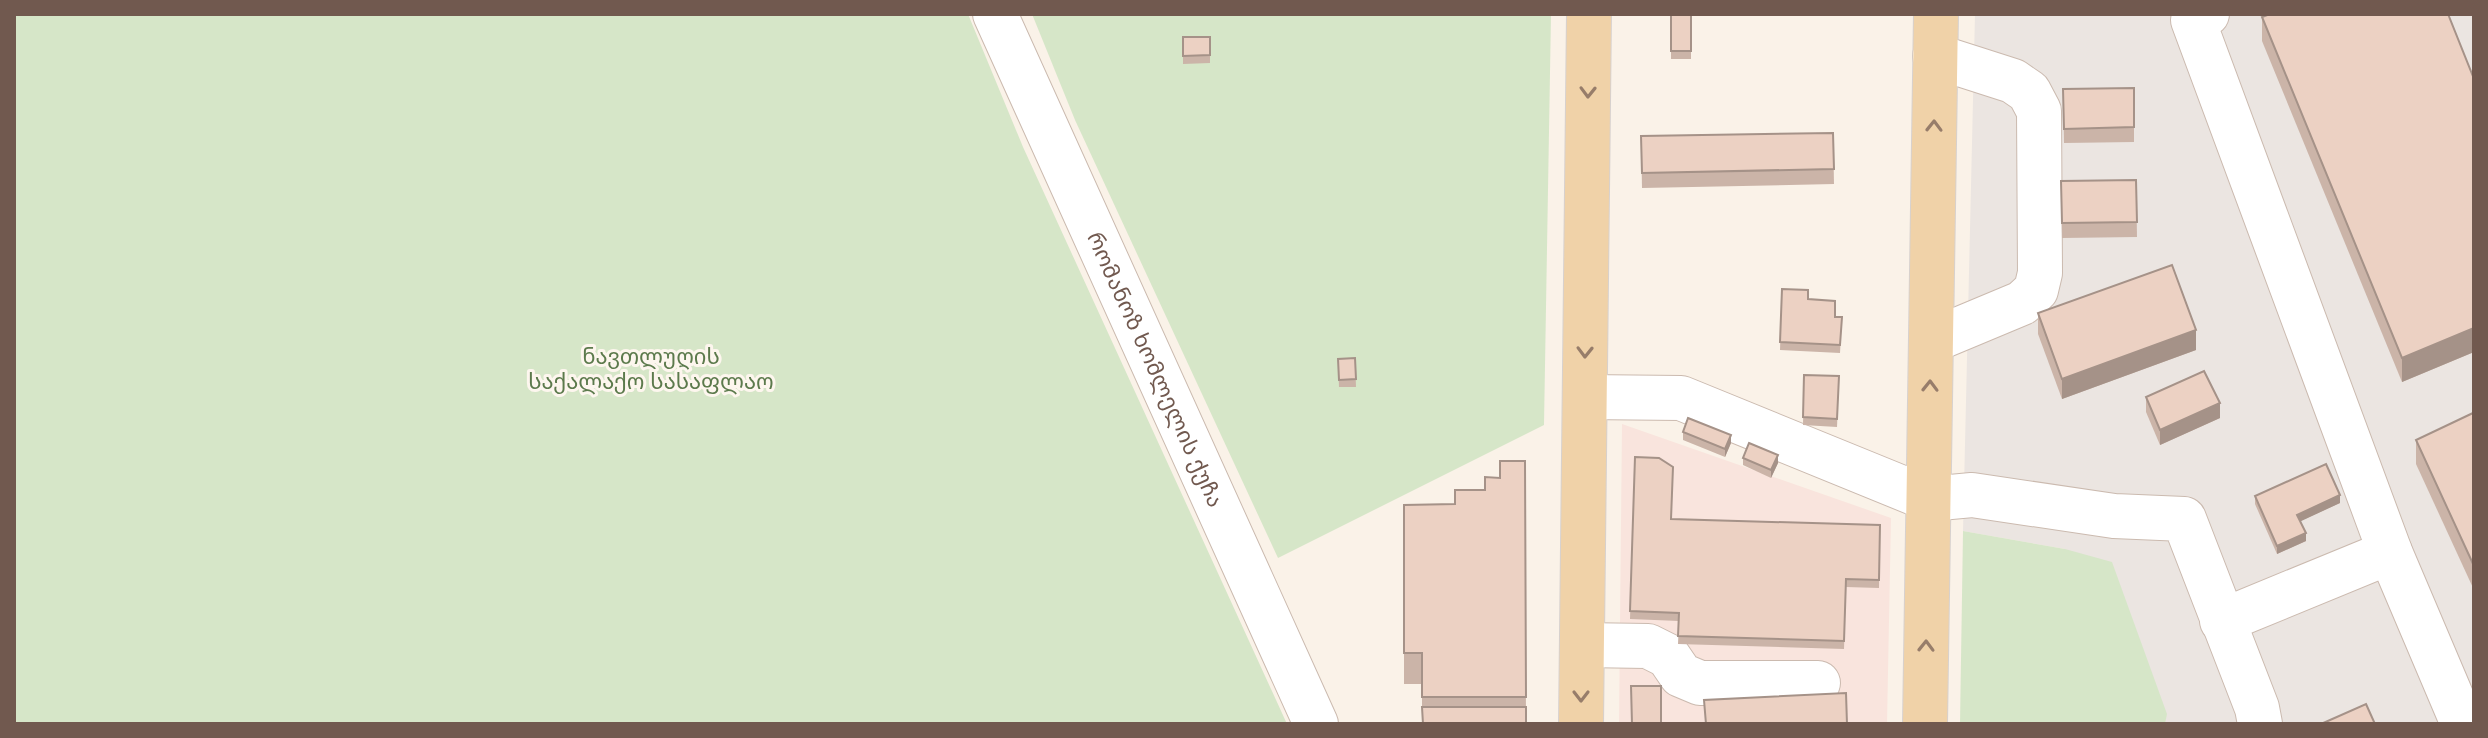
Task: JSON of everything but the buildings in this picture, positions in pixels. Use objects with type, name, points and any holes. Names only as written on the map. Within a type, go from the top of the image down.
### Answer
[{"type":"main road","points":[[1581,724],[1589,14]]},
{"type":"main road","points":[[1925,724],[1935,35]]},
{"type":"street","name":"რომანოზ ხომლელის ქუჩა","points":[[995,14],[1316,724]]},
{"type":"street","points":[[2207,14],[2193,20],[2390,552],[2463,724]]},
{"type":"street","points":[[1931,341],[2022,303],[2036,290],[2040,273],[2039,111],[2029,92],[1935,35]]},
{"type":"street","points":[[1585,397],[1681,398],[1929,499],[1972,495],[2114,516],[2184,519],[2257,708],[2260,724]]},
{"type":"street","points":[[2222,621],[2390,552]]},
{"type":"street","points":[[1582,645],[1648,646],[1668,656],[1681,675],[1700,683],[1818,683]]},
{"type":"shaded area","points":[[1975,14],[2474,14],[2474,724],[2165,724],[2166,714],[2065,549],[1963,531]]},
{"type":"shaded area","points":[[1622,424],[1891,518],[1887,724],[1619,724]]},
{"type":"green space","name":"ნავთლუღის საქალაქო სასაფლაო","points":[[14,14],[968,14],[1023,147],[1287,724],[14,724]]},
{"type":"green space","points":[[1032,14],[1551,14],[1544,425],[1278,558],[1075,120]]},
{"type":"green space","points":[[1963,531],[2065,549],[2112,562],[2167,714],[2165,724],[1960,724]]}]
